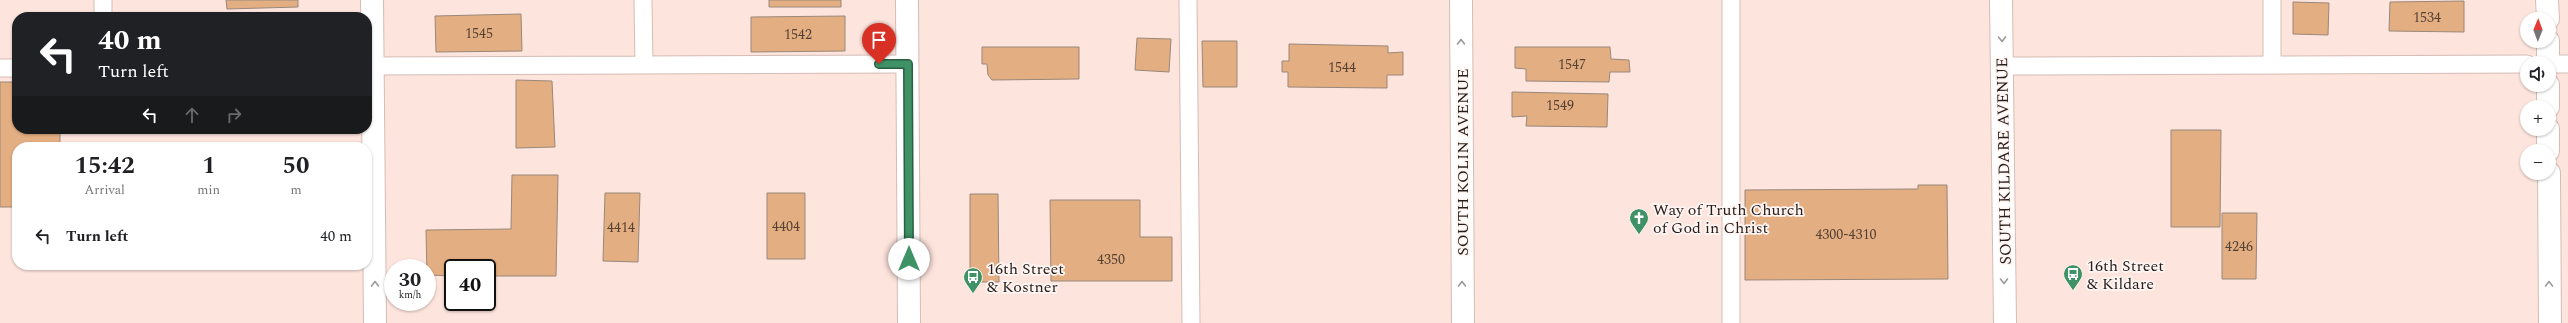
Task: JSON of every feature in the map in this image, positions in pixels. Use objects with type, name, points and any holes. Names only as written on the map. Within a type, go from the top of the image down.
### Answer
[{"type":"street","points":[[372,0],[372,12]]},
{"type":"street","points":[[908,0],[909,323]]},
{"type":"street","name":"SOUTH KOLIN AVENUE","points":[[1461,0],[1463,323]]},
{"type":"street","name":"SOUTH KILDARE AVENUE","points":[[2001,0],[2005,323]]},
{"type":"street","points":[[2548,0],[2548,12]]},
{"type":"street","points":[[372,169],[375,323]]},
{"type":"street","points":[[2549,180],[2550,323]]},
{"type":"lane","points":[[103,0],[103,12]]},
{"type":"lane","points":[[643,0],[644,65]]},
{"type":"lane","points":[[1188,0],[1191,323]]},
{"type":"lane","points":[[1731,0],[1731,323]]},
{"type":"lane","points":[[2272,0],[2272,65]]},
{"type":"lane","points":[[372,66],[908,64]]},
{"type":"lane","points":[[2002,66],[2520,64]]},
{"type":"lane","points":[[2556,64],[2568,64]]},
{"type":"lane","points":[[0,68],[12,68]]},
{"type":"building","points":[[226,0],[298,0],[298,7],[227,9]]},
{"type":"building","points":[[769,0],[841,0],[841,7],[769,7]]},
{"type":"building","points":[[2464,1],[2464,32],[2389,31],[2390,2]]},
{"type":"building","points":[[2293,2],[2329,3],[2328,35],[2293,34]]},
{"type":"building","points":[[521,14],[522,51],[436,52],[435,16]]},
{"type":"building","points":[[845,16],[845,51],[751,52],[751,17]]},
{"type":"building","points":[[1137,38],[1171,39],[1169,72],[1135,70]]},
{"type":"building","points":[[1202,41],[1237,41],[1237,87],[1203,87]]},
{"type":"building","points":[[1289,44],[1388,46],[1388,53],[1403,52],[1403,75],[1387,75],[1387,88],[1288,87],[1288,72],[1282,72],[1282,61],[1289,61]]},
{"type":"building","points":[[982,47],[1079,47],[1079,79],[992,80],[988,75],[987,64],[982,64]]},
{"type":"building","points":[[1515,47],[1610,47],[1611,59],[1629,60],[1630,72],[1610,72],[1609,82],[1526,81],[1526,69],[1515,68]]},
{"type":"building","points":[[516,80],[552,81],[555,147],[516,148]]},
{"type":"building","points":[[0,82],[12,82],[12,134],[60,134],[60,142],[12,142],[12,207],[0,207]]},
{"type":"building","points":[[1512,92],[1608,94],[1607,127],[1526,126],[1527,116],[1512,117]]},
{"type":"building","points":[[2171,130],[2221,130],[2220,227],[2171,227]]},
{"type":"building","points":[[512,175],[558,175],[556,276],[496,276],[496,259],[444,259],[444,276],[436,275],[436,259],[427,259],[426,230],[511,229]]},
{"type":"building","points":[[1918,185],[1947,185],[1948,279],[1745,280],[1745,190],[1918,189]]},
{"type":"building","points":[[605,193],[640,193],[638,262],[603,261]]},
{"type":"building","points":[[767,193],[805,193],[805,259],[767,259]]},
{"type":"building","points":[[970,194],[998,194],[999,282],[970,282]]},
{"type":"building","points":[[1050,200],[1140,200],[1140,237],[1172,237],[1172,281],[1051,281]]},
{"type":"building","points":[[2222,213],[2257,213],[2256,279],[2222,279]]},
{"type":"place","name":"Way of Truth Church of God in Christ","points":[[1639,235]]},
{"type":"place","name":"16th Street & Kildare","points":[[2073,291]]},
{"type":"place","name":"16th Street & Kostner","points":[[973,294]]},
{"type":"route","points":[[879,64],[908,64],[909,259]]}]
